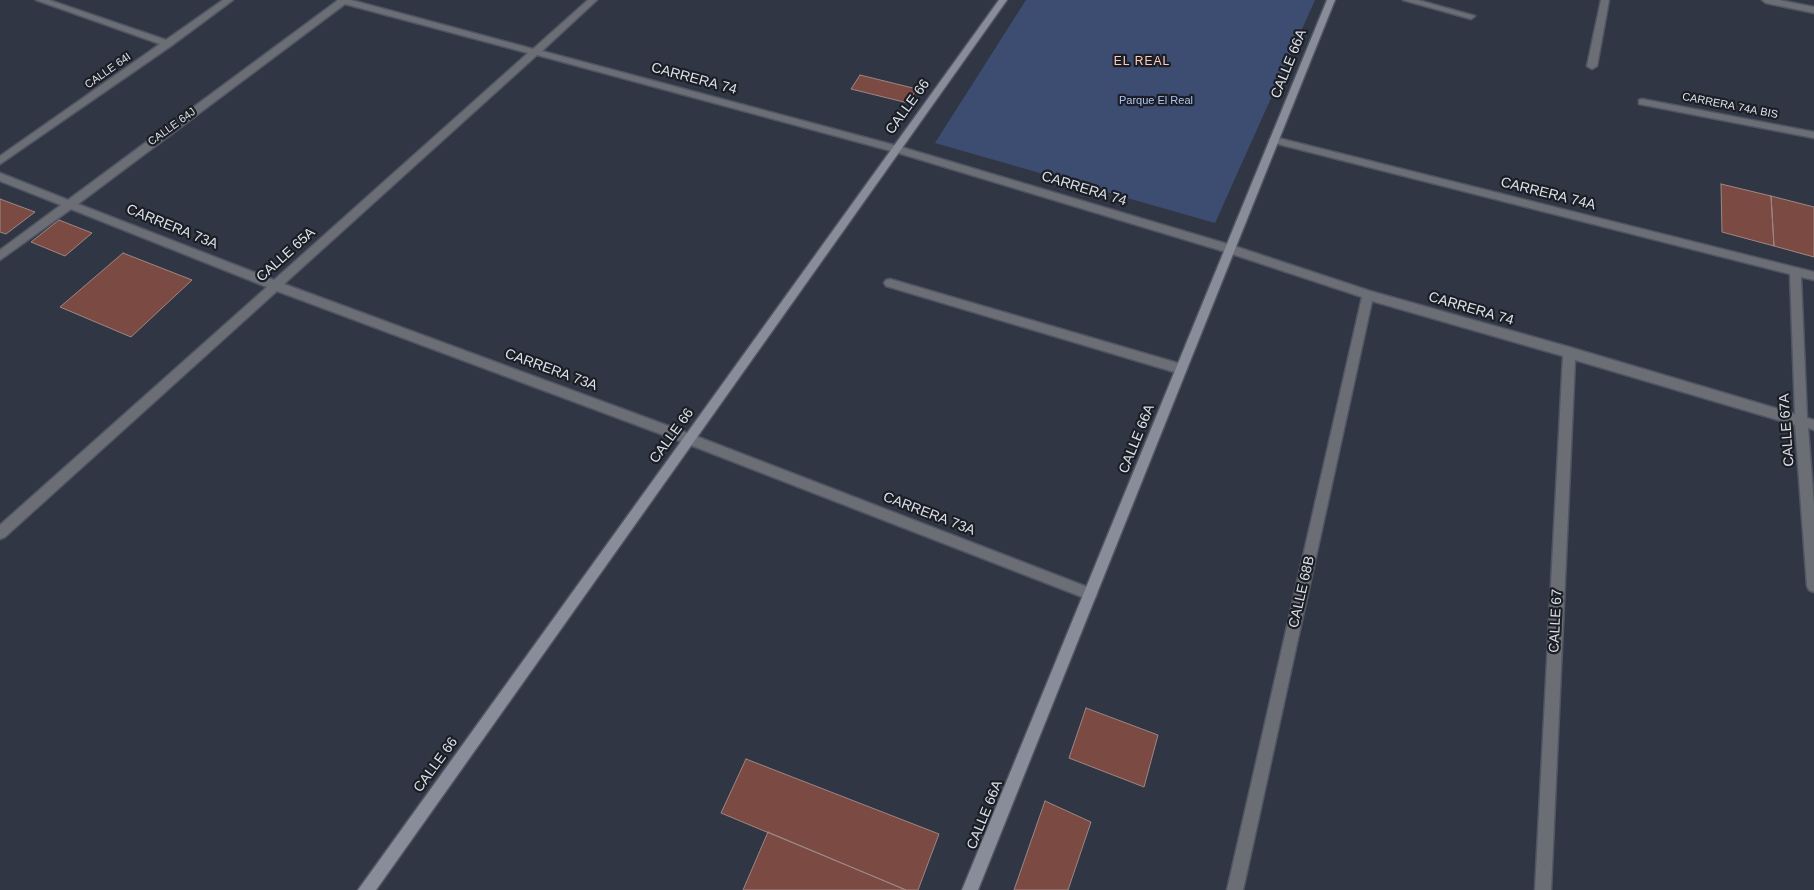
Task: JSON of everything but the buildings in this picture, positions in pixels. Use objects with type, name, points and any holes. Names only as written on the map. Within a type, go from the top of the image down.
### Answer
[{"type":"street","points":[[40,0],[168,44]]},
{"type":"street","name":"CALLE 64I","points":[[0,161],[229,0]]},
{"type":"street","name":"CARRERA 74","points":[[343,0],[897,149],[1230,249],[1368,295],[1569,352],[1814,425]]},
{"type":"street","name":"CALLE 64J","points":[[0,256],[343,0]]},
{"type":"street","name":"CALLE 65A","points":[[0,533],[593,0]]},
{"type":"street","name":"CALLE 66","points":[[366,890],[1003,0]]},
{"type":"street","name":"CALLE 66A","points":[[970,890],[1332,0]]},
{"type":"street","points":[[1407,0],[1471,16]]},
{"type":"street","points":[[1592,66],[1605,0]]},
{"type":"street","points":[[1766,0],[1814,10]]},
{"type":"street","name":"CARRERA 74A BIS","points":[[1642,102],[1814,135]]},
{"type":"street","name":"CARRERA 74A","points":[[1274,140],[1814,276]]},
{"type":"street","name":"CARRERA 73A","points":[[0,177],[274,285],[689,439],[1090,594]]},
{"type":"street","name":"CALLE 67A","points":[[1795,271],[1801,421],[1814,586]]},
{"type":"street","points":[[890,283],[1182,369]]},
{"type":"street","name":"CALLE 68B","points":[[1235,890],[1368,295]]},
{"type":"street","name":"CALLE 67","points":[[1543,890],[1569,352]]},
{"type":"green space","name":"Parque El Real","points":[[1026,0],[1315,0],[1215,223],[935,143]]},
{"type":"district","name":"EL REAL","points":[[1142,62]]}]
